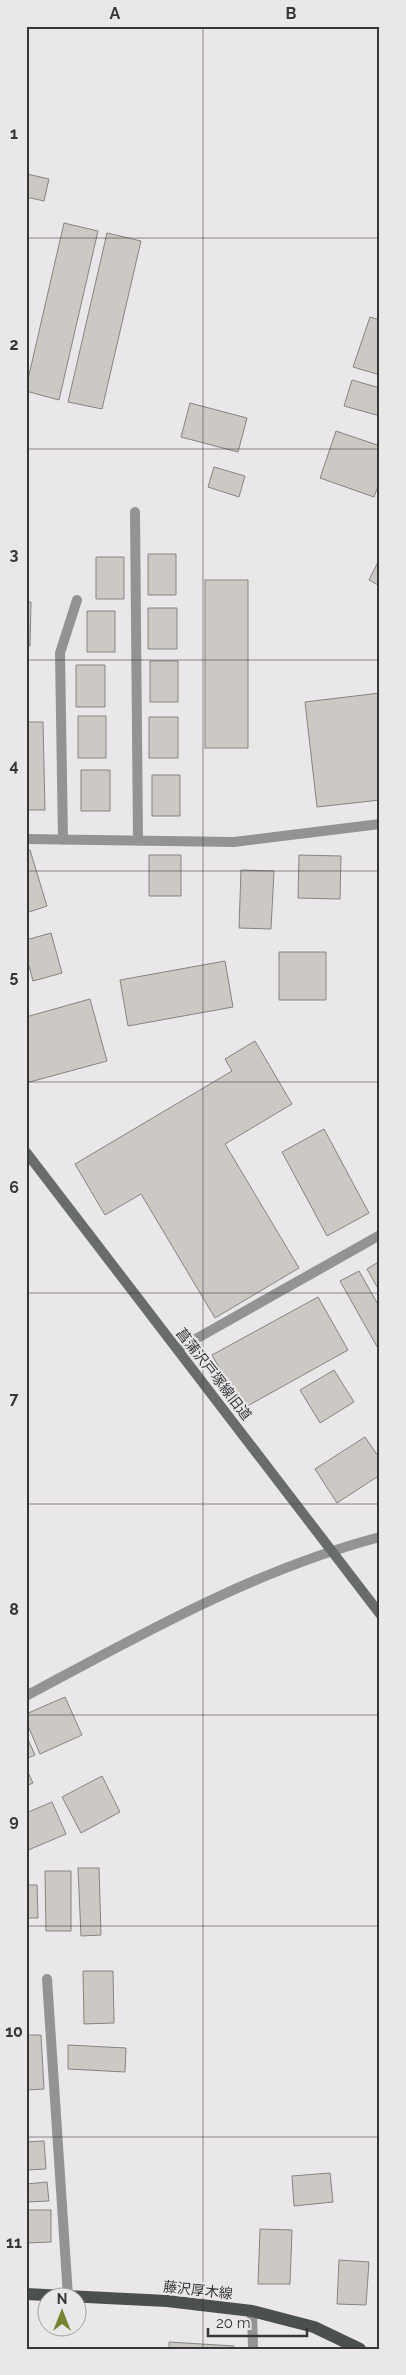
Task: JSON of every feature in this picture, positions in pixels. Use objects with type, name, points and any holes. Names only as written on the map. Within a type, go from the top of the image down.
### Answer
[{"type":"main road","name":"藤沢厚木線","points":[[88,2297],[167,2301],[252,2311],[314,2327],[360,2349]]},
{"type":"street","points":[[135,512],[138,841]]},
{"type":"street","points":[[63,840],[60,653],[77,600]]},
{"type":"street","points":[[26,840],[234,842],[380,824]]},
{"type":"street","name":"菖蒲沢戸塚線旧道","points":[[26,1152],[380,1614]]},
{"type":"street","points":[[178,1349],[380,1235]]},
{"type":"street","points":[[26,1696],[189,1609],[332,1550],[380,1536]]},
{"type":"street","points":[[47,1979],[67,2288]]},
{"type":"street","points":[[252,2311],[254,2349]]},
{"type":"building","points":[[27,174],[49,179],[44,201],[26,197]]},
{"type":"building","points":[[64,223],[98,231],[59,400],[26,391],[26,388]]},
{"type":"building","points":[[107,233],[141,241],[102,409],[68,402]]},
{"type":"building","points":[[370,317],[380,320],[380,375],[353,367]]},
{"type":"building","points":[[352,380],[380,388],[380,416],[344,406]]},
{"type":"building","points":[[190,403],[247,418],[238,452],[181,437]]},
{"type":"building","points":[[336,431],[380,446],[380,481],[374,497],[320,478]]},
{"type":"building","points":[[214,467],[245,476],[239,497],[208,487]]},
{"type":"building","points":[[148,554],[176,554],[176,595],[148,595]]},
{"type":"building","points":[[96,557],[124,557],[124,599],[96,599]]},
{"type":"building","points":[[380,558],[380,586],[369,580]]},
{"type":"building","points":[[205,580],[248,580],[248,748],[205,748]]},
{"type":"building","points":[[26,602],[31,602],[30,646],[26,646]]},
{"type":"building","points":[[148,608],[177,608],[177,649],[148,649]]},
{"type":"building","points":[[87,611],[115,611],[115,652],[87,652]]},
{"type":"building","points":[[150,661],[178,661],[178,702],[150,702]]},
{"type":"building","points":[[76,665],[105,665],[105,707],[76,707]]},
{"type":"building","points":[[380,693],[380,800],[317,807],[305,702]]},
{"type":"building","points":[[78,716],[106,716],[106,758],[78,758]]},
{"type":"building","points":[[149,717],[178,717],[178,758],[149,758]]},
{"type":"building","points":[[26,722],[43,722],[45,810],[26,810]]},
{"type":"building","points":[[81,770],[110,770],[110,811],[81,811]]},
{"type":"building","points":[[152,775],[180,775],[180,816],[152,816]]},
{"type":"building","points":[[30,850],[47,906],[26,913],[26,851]]},
{"type":"building","points":[[149,855],[181,855],[181,896],[149,896]]},
{"type":"building","points":[[299,855],[341,856],[340,899],[298,898]]},
{"type":"building","points":[[241,870],[274,871],[271,929],[239,928]]},
{"type":"building","points":[[51,933],[62,973],[33,981],[26,955],[26,940]]},
{"type":"building","points":[[279,952],[326,952],[326,1000],[279,1000]]},
{"type":"building","points":[[225,961],[233,1007],[128,1026],[120,980]]},
{"type":"building","points":[[90,999],[107,1061],[26,1083],[26,1017]]},
{"type":"building","points":[[255,1041],[292,1104],[225,1144],[299,1268],[215,1318],[141,1194],[105,1215],[75,1164],[232,1071],[225,1059]]},
{"type":"building","points":[[324,1129],[369,1213],[327,1236],[282,1152]]},
{"type":"building","points":[[380,1261],[380,1292],[367,1269]]},
{"type":"building","points":[[359,1271],[380,1308],[380,1352],[340,1281]]},
{"type":"building","points":[[318,1297],[348,1350],[242,1409],[212,1355]]},
{"type":"building","points":[[334,1370],[354,1402],[320,1423],[300,1390]]},
{"type":"building","points":[[365,1437],[380,1459],[380,1475],[337,1503],[315,1469]]},
{"type":"building","points":[[65,1697],[82,1735],[40,1754],[26,1721],[26,1714]]},
{"type":"building","points":[[26,1735],[35,1755],[26,1759]]},
{"type":"building","points":[[26,1768],[33,1783],[26,1786]]},
{"type":"building","points":[[102,1776],[120,1812],[81,1833],[62,1797]]},
{"type":"building","points":[[52,1802],[66,1834],[26,1851],[26,1813]]},
{"type":"building","points":[[78,1868],[99,1868],[101,1935],[81,1936]]},
{"type":"building","points":[[45,1871],[71,1871],[71,1931],[46,1931]]},
{"type":"building","points":[[26,1885],[37,1885],[38,1918],[26,1918]]},
{"type":"building","points":[[83,1971],[113,1971],[114,2023],[84,2024]]},
{"type":"building","points":[[26,2035],[41,2035],[44,2089],[26,2090]]},
{"type":"building","points":[[68,2045],[126,2048],[125,2072],[68,2069]]},
{"type":"building","points":[[44,2141],[46,2169],[26,2170],[26,2142]]},
{"type":"building","points":[[330,2173],[333,2202],[294,2206],[292,2176]]},
{"type":"building","points":[[47,2182],[49,2201],[26,2202],[26,2184]]},
{"type":"building","points":[[26,2210],[51,2210],[51,2242],[26,2243]]},
{"type":"building","points":[[260,2229],[292,2230],[290,2284],[258,2284]]},
{"type":"building","points":[[339,2260],[369,2262],[366,2305],[337,2304]]},
{"type":"building","points":[[169,2342],[234,2346],[234,2349],[169,2349]]}]
